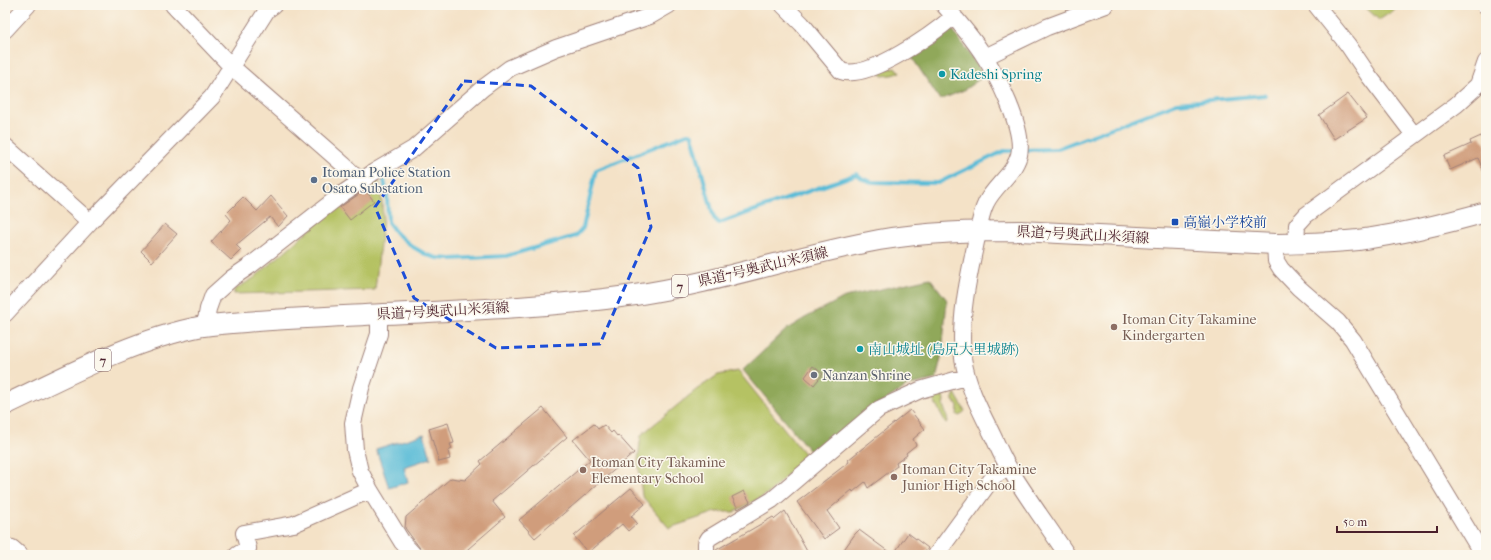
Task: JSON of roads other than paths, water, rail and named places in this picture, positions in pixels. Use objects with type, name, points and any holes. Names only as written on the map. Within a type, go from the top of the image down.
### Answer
[{"type":"main road","name":"県道7号奥武山米須線","points":[[5,405],[92,364],[156,339],[205,326],[268,320],[512,308],[581,302],[677,287],[879,240],[934,234],[978,231],[1020,231],[1296,244],[1357,240],[1443,223],[1486,212]]},
{"type":"street","points":[[5,30],[28,5]]},
{"type":"street","points":[[173,5],[231,66],[344,165],[360,181]]},
{"type":"street","points":[[5,314],[90,222],[212,97],[267,10],[274,5]]},
{"type":"street","points":[[205,326],[208,309],[213,295],[232,278],[360,181],[413,149],[483,88],[510,68],[556,48],[650,16],[669,5]]},
{"type":"street","points":[[783,5],[802,24],[840,71],[853,72],[870,68],[900,55],[928,36],[949,11],[985,57],[1015,118],[1019,135],[1019,155],[1013,168],[986,202],[982,213],[969,272],[963,318],[963,356],[966,376],[976,403],[1008,467],[1067,555]]},
{"type":"street","points":[[1316,5],[1348,45],[1369,76],[1414,134]]},
{"type":"street","points":[[985,57],[1047,27],[1097,6]]},
{"type":"street","points":[[1296,244],[1297,225],[1306,215],[1456,104],[1478,85],[1486,62]]},
{"type":"street","points":[[5,146],[90,222]]},
{"type":"street","points":[[1275,244],[1276,261],[1281,269],[1299,288],[1338,322],[1353,340],[1392,407],[1483,555]]},
{"type":"street","points":[[378,314],[379,334],[361,388],[353,423],[355,450],[360,471],[370,490],[402,542],[414,555]]},
{"type":"street","points":[[706,555],[706,543],[709,538],[772,500],[879,409],[920,390],[966,376]]},
{"type":"street","points":[[936,555],[994,476],[1008,467]]},
{"type":"street","points":[[237,555],[248,548],[244,533],[294,524],[370,490]]},
{"type":"street","points":[[5,547],[12,548],[20,555]]},
{"type":"water","points":[[424,434],[431,458],[404,467],[408,482],[389,488],[376,449]]},
{"type":"waterway","points":[[1022,150],[1056,149],[1177,103],[1265,95]]},
{"type":"waterway","points":[[383,175],[387,195],[388,222],[396,233],[413,247],[427,255],[437,258],[451,259],[506,256],[576,236],[583,228],[596,170],[687,134],[692,135],[714,218],[719,223],[857,174],[863,179],[872,182],[938,183],[1004,151],[1015,151]]},
{"type":"place","name":"Kadeshi Spring","points":[[942,74]]},
{"type":"place","name":"Itoman Police Station Osato Substation","points":[[314,180]]},
{"type":"place","name":"高嶺小学校前","points":[[1175,222]]},
{"type":"place","name":"Itoman City Takamine Kindergarten","points":[[1114,327]]},
{"type":"place","name":"南山城址 (島尻大里城跡)","points":[[860,349]]},
{"type":"place","name":"Nanzan Shrine","points":[[814,375]]},
{"type":"place","name":"Itoman City Takamine Elementary School","points":[[583,470]]},
{"type":"place","name":"Itoman City Takamine Junior High School","points":[[894,477]]}]
